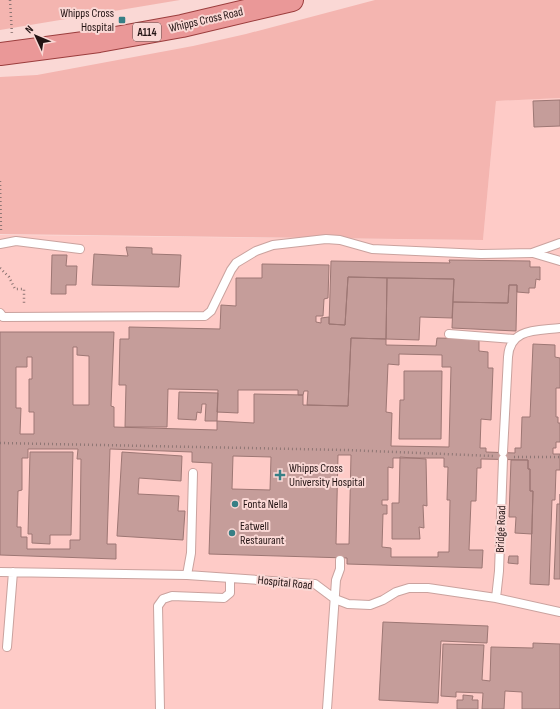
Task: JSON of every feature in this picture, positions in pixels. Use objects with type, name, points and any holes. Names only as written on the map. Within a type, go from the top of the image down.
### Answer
[{"type":"main road","name":"Whipps Cross Road","points":[[0,54],[99,41],[182,26],[292,0]]},
{"type":"lane","points":[[0,313],[4,317],[205,316],[211,311],[231,270],[245,256],[273,245],[302,241],[340,240],[372,249],[481,254],[532,253],[560,261]]},
{"type":"lane","points":[[0,244],[16,241],[80,249]]},
{"type":"lane","points":[[532,253],[560,243]]},
{"type":"lane","points":[[449,334],[514,339],[527,332],[560,328]]},
{"type":"lane","name":"Bridge Road","points":[[496,598],[499,571],[509,348],[514,339]]},
{"type":"lane","points":[[187,575],[191,553],[193,474]]},
{"type":"lane","points":[[327,709],[336,580],[340,569],[340,560]]},
{"type":"lane","name":"Hospital Road","points":[[0,572],[187,575],[315,584],[335,599],[348,604],[370,604],[383,600],[402,590],[428,588],[496,598],[560,612]]},
{"type":"lane","points":[[7,647],[13,572]]},
{"type":"lane","points":[[160,709],[158,606],[163,599],[172,596],[224,598],[230,593],[230,578]]},
{"type":"path","points":[[10,0],[12,35]]},
{"type":"path","points":[[0,181],[0,244]]},
{"type":"path","points":[[0,268],[9,277],[15,289],[24,289],[24,307],[34,309],[34,317]]},
{"type":"path","points":[[0,443],[346,450],[560,457]]},
{"type":"shaded area","points":[[0,0],[180,0],[0,30]]},
{"type":"shaded area","points":[[375,0],[560,0],[560,98],[496,101],[483,240],[0,234],[0,77],[37,75],[193,46],[246,34]]},
{"type":"shaded area","name":"Whipps Cross University Hospital","points":[[560,98],[560,709],[0,709],[0,235],[483,240],[496,101]]},
{"type":"building","points":[[560,100],[560,126],[534,127],[533,101]]},
{"type":"building","points":[[126,247],[152,248],[152,254],[181,255],[179,287],[92,285],[94,254],[128,256]]},
{"type":"building","points":[[52,255],[67,255],[66,266],[77,266],[76,285],[66,285],[66,294],[51,294]]},
{"type":"building","points":[[449,260],[530,261],[530,267],[540,267],[540,280],[536,279],[535,288],[529,288],[529,293],[517,292],[517,285],[509,285],[508,303],[453,302],[454,279],[348,277],[345,325],[329,324],[331,261],[450,263]]},
{"type":"building","points":[[262,264],[329,265],[328,298],[324,299],[323,316],[316,316],[316,322],[321,323],[321,318],[329,317],[329,324],[345,325],[348,277],[387,278],[386,339],[351,338],[348,406],[307,405],[308,391],[304,391],[303,395],[298,395],[298,390],[238,390],[238,413],[217,412],[218,390],[168,389],[167,427],[125,427],[126,385],[119,385],[120,339],[129,339],[129,327],[220,329],[221,305],[236,306],[236,278],[262,278]]},
{"type":"building","points":[[387,278],[454,279],[452,318],[420,317],[419,340],[386,339]]},
{"type":"building","points":[[509,285],[517,285],[516,331],[452,328],[453,302],[508,303]]},
{"type":"building","points":[[0,332],[114,332],[111,406],[114,407],[114,427],[217,430],[217,421],[254,423],[254,394],[303,395],[303,405],[348,406],[351,338],[386,339],[386,345],[436,346],[437,338],[479,339],[479,351],[488,352],[488,368],[493,368],[491,420],[481,419],[480,448],[486,448],[486,452],[515,453],[515,448],[521,448],[522,417],[530,417],[533,344],[555,345],[555,357],[560,358],[560,388],[556,388],[556,417],[558,417],[558,423],[560,423],[560,442],[556,442],[556,448],[553,448],[553,454],[560,454],[560,470],[556,470],[555,500],[552,500],[549,585],[530,584],[533,491],[530,491],[530,469],[528,469],[528,460],[481,459],[481,468],[477,468],[476,501],[471,501],[469,550],[483,550],[482,568],[347,564],[347,558],[209,554],[212,463],[192,462],[192,452],[110,449],[107,544],[116,544],[116,559],[0,555]],"holes":[[[73,347],[77,347],[77,355],[89,356],[89,405],[73,405]],[[399,354],[442,355],[442,367],[451,367],[449,447],[391,446],[392,413],[386,412],[388,364],[399,365]],[[27,357],[32,357],[32,379],[29,379],[29,412],[34,412],[34,434],[20,434],[21,408],[16,408],[16,367],[27,367]],[[28,449],[78,449],[77,459],[81,459],[80,540],[70,540],[70,549],[27,549],[27,537],[21,537],[21,527],[17,527],[18,491],[22,490],[22,458],[28,458]],[[338,455],[351,455],[349,544],[336,544]],[[233,456],[271,457],[270,490],[232,489]],[[393,458],[444,458],[444,467],[448,467],[447,500],[450,500],[449,552],[438,552],[438,557],[391,557],[391,548],[382,547],[383,514],[387,514],[387,505],[382,505],[382,500],[388,500],[388,467],[393,468]]]},
{"type":"building","points":[[404,371],[442,371],[441,439],[399,439],[400,400],[404,400]]},
{"type":"building","points":[[179,392],[218,393],[217,421],[205,421],[206,404],[202,404],[201,413],[197,412],[196,420],[178,419]]},
{"type":"building","points":[[30,452],[73,452],[71,535],[50,535],[50,544],[32,543],[32,534],[28,534]]},
{"type":"building","points":[[122,452],[182,456],[181,481],[139,478],[138,494],[179,496],[178,511],[185,511],[183,540],[117,536]]},
{"type":"building","points":[[400,457],[426,459],[427,506],[423,505],[424,528],[419,527],[420,539],[392,539],[392,503],[399,503]]},
{"type":"building","points":[[511,460],[528,460],[528,469],[530,469],[530,491],[533,491],[532,534],[515,533],[516,517],[509,517]]},
{"type":"building","points":[[557,504],[560,504],[560,579],[554,579]]},
{"type":"building","points":[[509,556],[518,556],[518,564],[508,563]]},
{"type":"building","points":[[383,622],[488,626],[487,643],[441,641],[438,703],[379,700]]},
{"type":"building","points":[[533,643],[560,644],[560,709],[522,709],[522,692],[505,691],[504,709],[482,709],[483,693],[456,692],[456,697],[441,696],[443,644],[484,645],[482,680],[490,681],[491,647],[533,648]]},
{"type":"building","points":[[463,695],[473,696],[472,700],[478,700],[478,709],[457,709],[457,700],[463,700]]},
{"type":"place","name":"Whipps Cross Hospital","points":[[122,20]]},
{"type":"place","name":"Whipps Cross University Hospital","points":[[280,475]]},
{"type":"place","name":"Fonta Nella","points":[[235,504]]},
{"type":"place","name":"Eatwell Restaurant","points":[[232,533]]}]
